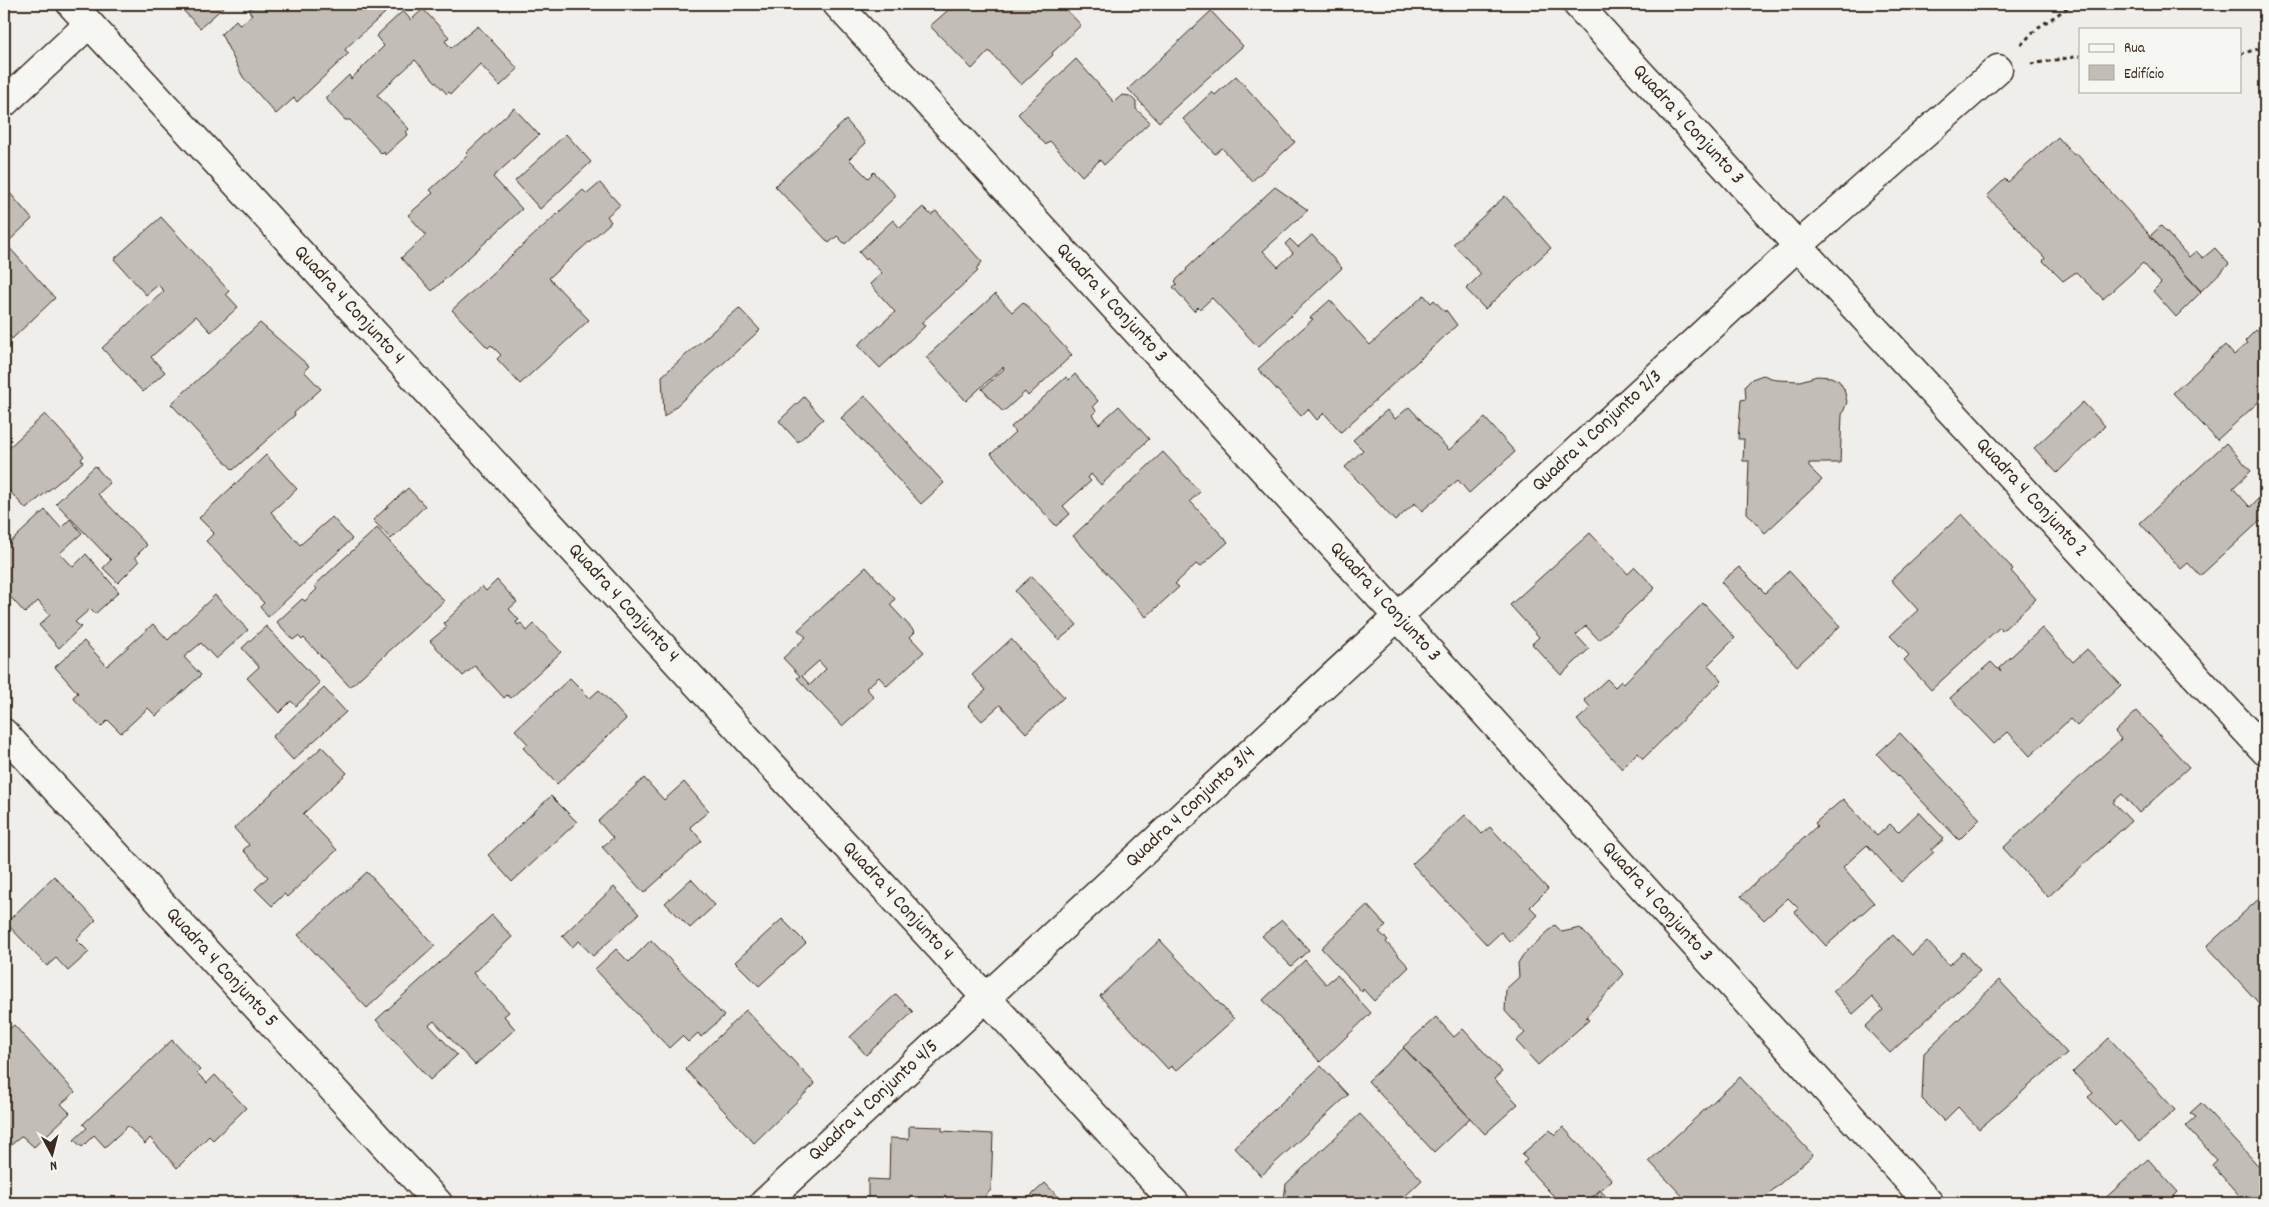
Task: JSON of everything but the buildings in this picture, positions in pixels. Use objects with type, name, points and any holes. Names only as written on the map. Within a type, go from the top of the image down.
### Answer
[{"type":"street","name":"Quadra 4 Conjunto 4","points":[[71,4],[1175,1203]]},
{"type":"street","name":"Quadra 4 Conjunto 3","points":[[838,4],[1399,618],[1929,1203]]},
{"type":"street","name":"Quadra 4 Conjunto 3","points":[[1577,4],[1798,246]]},
{"type":"street","points":[[4,103],[89,24]]},
{"type":"street","name":"Quadra 4 Conjunto 2/3","points":[[1399,618],[1798,246],[1998,69]]},
{"type":"street","name":"Quadra 4 Conjunto 2","points":[[1798,246],[2265,751]]},
{"type":"street","name":"Quadra 4 Conjunto 3/4","points":[[986,999],[1399,618]]},
{"type":"street","name":"Quadra 4 Conjunto 5","points":[[4,733],[438,1203]]},
{"type":"street","name":"Quadra 4 Conjunto 4/5","points":[[764,1203],[986,999]]},
{"type":"path","points":[[1998,69],[2036,29],[2074,4]]},
{"type":"path","points":[[2242,53],[2265,47]]},
{"type":"path","points":[[1998,69],[2079,56]]}]
